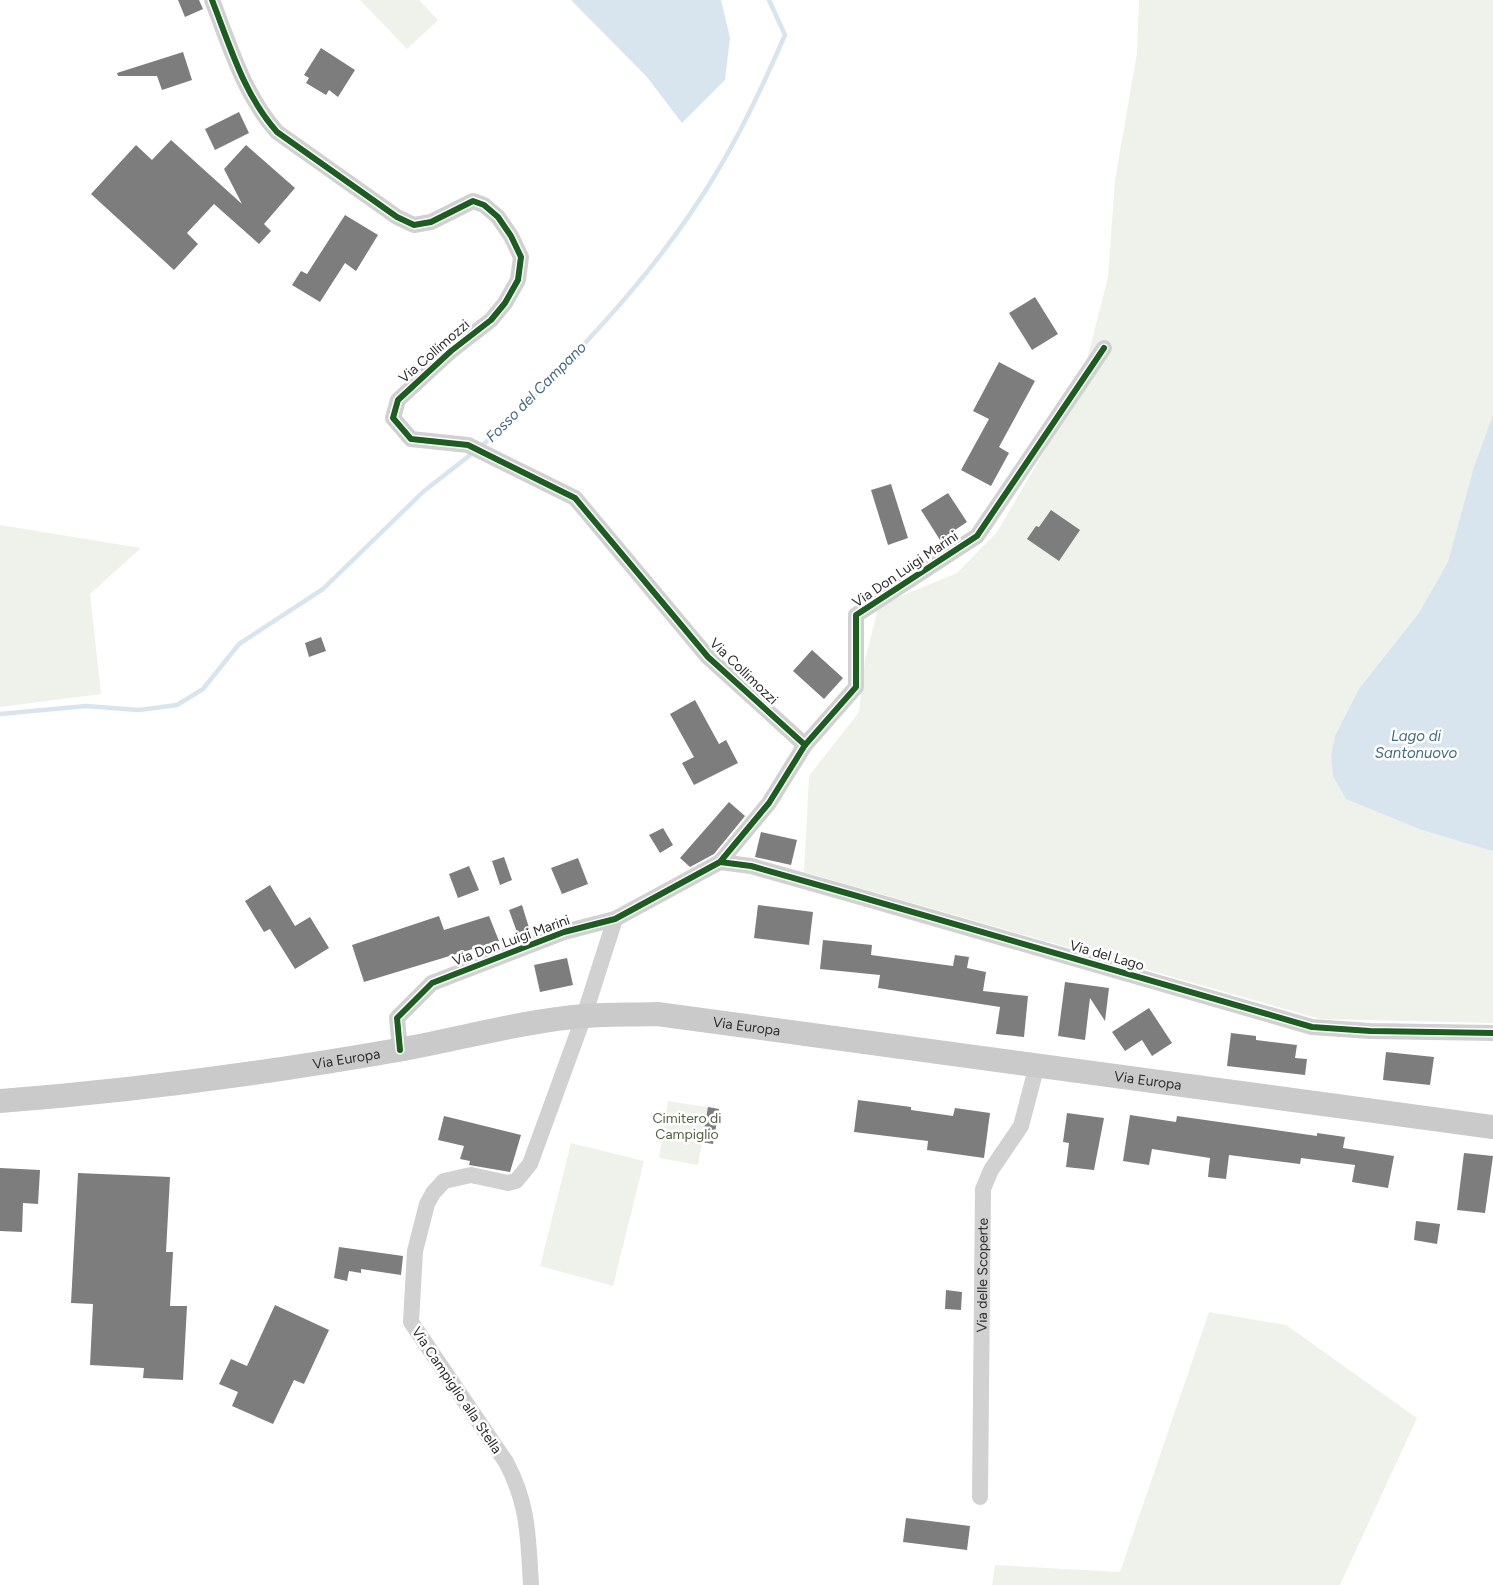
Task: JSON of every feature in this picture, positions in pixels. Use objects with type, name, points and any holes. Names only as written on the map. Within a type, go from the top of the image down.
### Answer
[{"type":"main road","name":"Via Europa","points":[[0,1101],[246,1074],[400,1050],[505,1028],[584,1016],[657,1014],[1493,1127]]},
{"type":"street","name":"Via Collimozzi","points":[[212,0],[249,92],[263,116],[277,132],[397,217],[414,225],[432,222],[473,201],[484,205],[498,217],[521,257],[518,280],[505,303],[491,320],[451,351],[398,400],[393,418],[411,439],[468,445],[575,498],[708,657],[805,745]]},
{"type":"street","name":"Via Don Luigi Marini","points":[[400,1050],[397,1018],[432,983],[564,932],[615,919],[720,862],[769,803],[805,745],[856,687],[856,615],[977,536],[1104,348]]},
{"type":"street","name":"Via del Lago","points":[[720,862],[751,866],[1312,1027],[1370,1031],[1493,1033]]},
{"type":"street","points":[[584,1016],[615,919]]},
{"type":"street","name":"Via Campiglio alla Stella","points":[[531,1585],[525,1508],[517,1483],[506,1462],[410,1322],[415,1251],[428,1204],[433,1193],[444,1181],[472,1175],[508,1183],[516,1181],[530,1164],[584,1016]]},
{"type":"street","name":"Via delle Scoperte","points":[[980,1497],[984,1189],[991,1170],[1021,1126],[1037,1065]]},
{"type":"green space","points":[[360,0],[419,0],[438,20],[407,49]]},
{"type":"green space","points":[[1139,0],[1493,0],[1493,1023],[1320,1019],[804,872],[809,776],[859,712],[865,660],[879,605],[957,573],[997,532],[1079,392],[1108,277],[1115,180],[1137,53]]},
{"type":"green space","points":[[0,525],[141,548],[90,594],[101,694],[0,707]]},
{"type":"green space","name":"Cimitero di Campiglio","points":[[668,1101],[719,1109],[713,1144],[702,1142],[698,1165],[659,1158]]},
{"type":"green space","points":[[571,1143],[644,1161],[613,1286],[540,1266]]},
{"type":"green space","points":[[1209,1312],[1286,1325],[1417,1418],[1340,1585],[992,1585],[995,1565],[1120,1572]]},
{"type":"water","points":[[571,0],[721,0],[730,38],[725,80],[682,123],[647,77]]},
{"type":"water","name":"Lago di Santonuovo","points":[[1493,415],[1493,851],[1422,830],[1346,799],[1333,776],[1331,756],[1335,736],[1359,689],[1419,613],[1448,562],[1474,467]]},
{"type":"building","points":[[178,0],[199,0],[203,9],[185,17]]},
{"type":"building","points":[[321,48],[355,70],[338,97],[329,90],[326,95],[306,83],[309,78],[304,75]]},
{"type":"building","points":[[183,52],[192,80],[162,90],[157,76],[118,76],[117,73]]},
{"type":"building","points":[[239,112],[249,133],[215,150],[205,129]]},
{"type":"building","points":[[171,140],[242,204],[224,169],[246,145],[295,188],[264,224],[271,231],[259,244],[214,204],[187,233],[198,244],[174,270],[91,194],[136,145],[152,160]]},
{"type":"building","points":[[345,215],[378,235],[356,271],[345,263],[320,302],[292,285],[301,271],[307,274]]},
{"type":"building","points":[[1035,297],[1058,334],[1032,350],[1009,313]]},
{"type":"building","points":[[999,362],[1035,381],[999,447],[1009,453],[991,486],[961,470],[989,419],[973,411]]},
{"type":"building","points":[[891,484],[908,538],[888,545],[871,490]]},
{"type":"building","points":[[948,493],[967,522],[940,540],[921,510]]},
{"type":"building","points":[[1051,510],[1080,530],[1059,561],[1027,539],[1036,526],[1039,527]]},
{"type":"building","points":[[321,637],[326,651],[309,657],[305,643]]},
{"type":"building","points":[[812,650],[843,678],[824,699],[793,671]]},
{"type":"building","points":[[695,700],[719,744],[726,740],[738,763],[694,785],[682,763],[694,757],[670,714]]},
{"type":"building","points":[[729,802],[745,816],[714,854],[690,867],[680,858]]},
{"type":"building","points":[[663,828],[673,845],[660,853],[649,835]]},
{"type":"building","points":[[761,832],[797,840],[791,865],[755,857]]},
{"type":"building","points":[[504,857],[512,880],[500,885],[492,861]]},
{"type":"building","points":[[578,858],[588,884],[562,894],[551,868]]},
{"type":"building","points":[[469,866],[479,890],[458,898],[449,874]]},
{"type":"building","points":[[270,885],[295,926],[310,917],[329,948],[295,969],[270,929],[264,932],[245,901]]},
{"type":"building","points":[[522,905],[530,931],[518,935],[509,910]]},
{"type":"building","points":[[758,905],[813,912],[809,945],[754,938]]},
{"type":"building","points":[[439,916],[444,930],[489,916],[499,941],[364,982],[352,945]]},
{"type":"building","points":[[823,940],[872,945],[871,955],[953,966],[955,955],[969,957],[967,968],[986,972],[983,991],[1028,996],[1024,1037],[996,1034],[1000,1007],[878,988],[880,975],[820,969]]},
{"type":"building","points":[[567,958],[573,985],[540,992],[534,965]]},
{"type":"building","points":[[1065,982],[1109,988],[1105,1021],[1090,998],[1085,1040],[1058,1036]]},
{"type":"building","points":[[1149,1008],[1172,1043],[1152,1056],[1142,1040],[1125,1051],[1112,1032]]},
{"type":"building","points":[[1231,1033],[1256,1036],[1256,1040],[1297,1045],[1295,1058],[1307,1059],[1305,1075],[1227,1066]]},
{"type":"building","points":[[1386,1052],[1434,1057],[1430,1085],[1383,1080]]},
{"type":"building","points":[[858,1100],[911,1107],[911,1110],[953,1116],[955,1108],[990,1113],[984,1158],[927,1150],[928,1141],[854,1132]]},
{"type":"building","points":[[708,1107],[719,1109],[713,1144],[702,1142]]},
{"type":"building","points":[[1067,1113],[1104,1118],[1094,1170],[1066,1167],[1069,1143],[1063,1142]]},
{"type":"building","points":[[1130,1115],[1176,1122],[1177,1116],[1317,1136],[1317,1133],[1345,1137],[1343,1148],[1394,1156],[1388,1188],[1352,1182],[1355,1165],[1301,1158],[1300,1164],[1229,1155],[1226,1179],[1208,1177],[1210,1158],[1152,1149],[1149,1165],[1123,1161]]},
{"type":"building","points":[[444,1116],[521,1135],[510,1172],[469,1165],[470,1161],[460,1159],[464,1146],[438,1140]]},
{"type":"building","points":[[1464,1153],[1493,1156],[1485,1213],[1457,1210]]},
{"type":"building","points":[[0,1168],[40,1170],[38,1204],[23,1203],[22,1232],[0,1231]]},
{"type":"building","points":[[78,1173],[170,1177],[166,1252],[173,1252],[170,1306],[187,1306],[183,1380],[143,1378],[144,1368],[90,1365],[93,1304],[71,1303]]},
{"type":"building","points":[[1416,1221],[1440,1224],[1437,1244],[1414,1240]]},
{"type":"building","points":[[339,1247],[403,1256],[401,1275],[361,1269],[361,1273],[349,1271],[347,1281],[334,1278]]},
{"type":"building","points":[[946,1290],[962,1292],[961,1310],[945,1309]]},
{"type":"building","points":[[275,1305],[329,1330],[304,1384],[294,1380],[273,1424],[232,1406],[238,1392],[219,1384],[231,1359],[247,1366]]},
{"type":"building","points":[[906,1518],[970,1526],[967,1550],[903,1542]]},
{"type":"waterway","name":"Fosso del Campano","points":[[480,447],[522,409],[583,346],[646,274],[702,197],[745,121],[785,35],[769,0]]},
{"type":"waterway","name":"Fosso del Campano","points":[[0,714],[86,706],[139,710],[177,705],[203,689],[239,644],[323,589],[424,491],[474,452]]},
{"type":"cycle path","points":[[212,0],[247,86],[265,118],[277,132],[397,217],[414,225],[431,222],[473,201],[484,205],[498,217],[511,236],[521,257],[518,280],[505,303],[491,320],[451,351],[398,400],[393,418],[411,439],[468,445],[575,498],[708,657],[805,745]]},
{"type":"cycle path","points":[[400,1050],[397,1018],[432,983],[564,932],[615,919],[720,862],[769,803],[805,745],[856,687],[856,615],[977,536],[1104,348]]},
{"type":"cycle path","points":[[720,862],[751,866],[1312,1027],[1370,1031],[1493,1033]]}]
